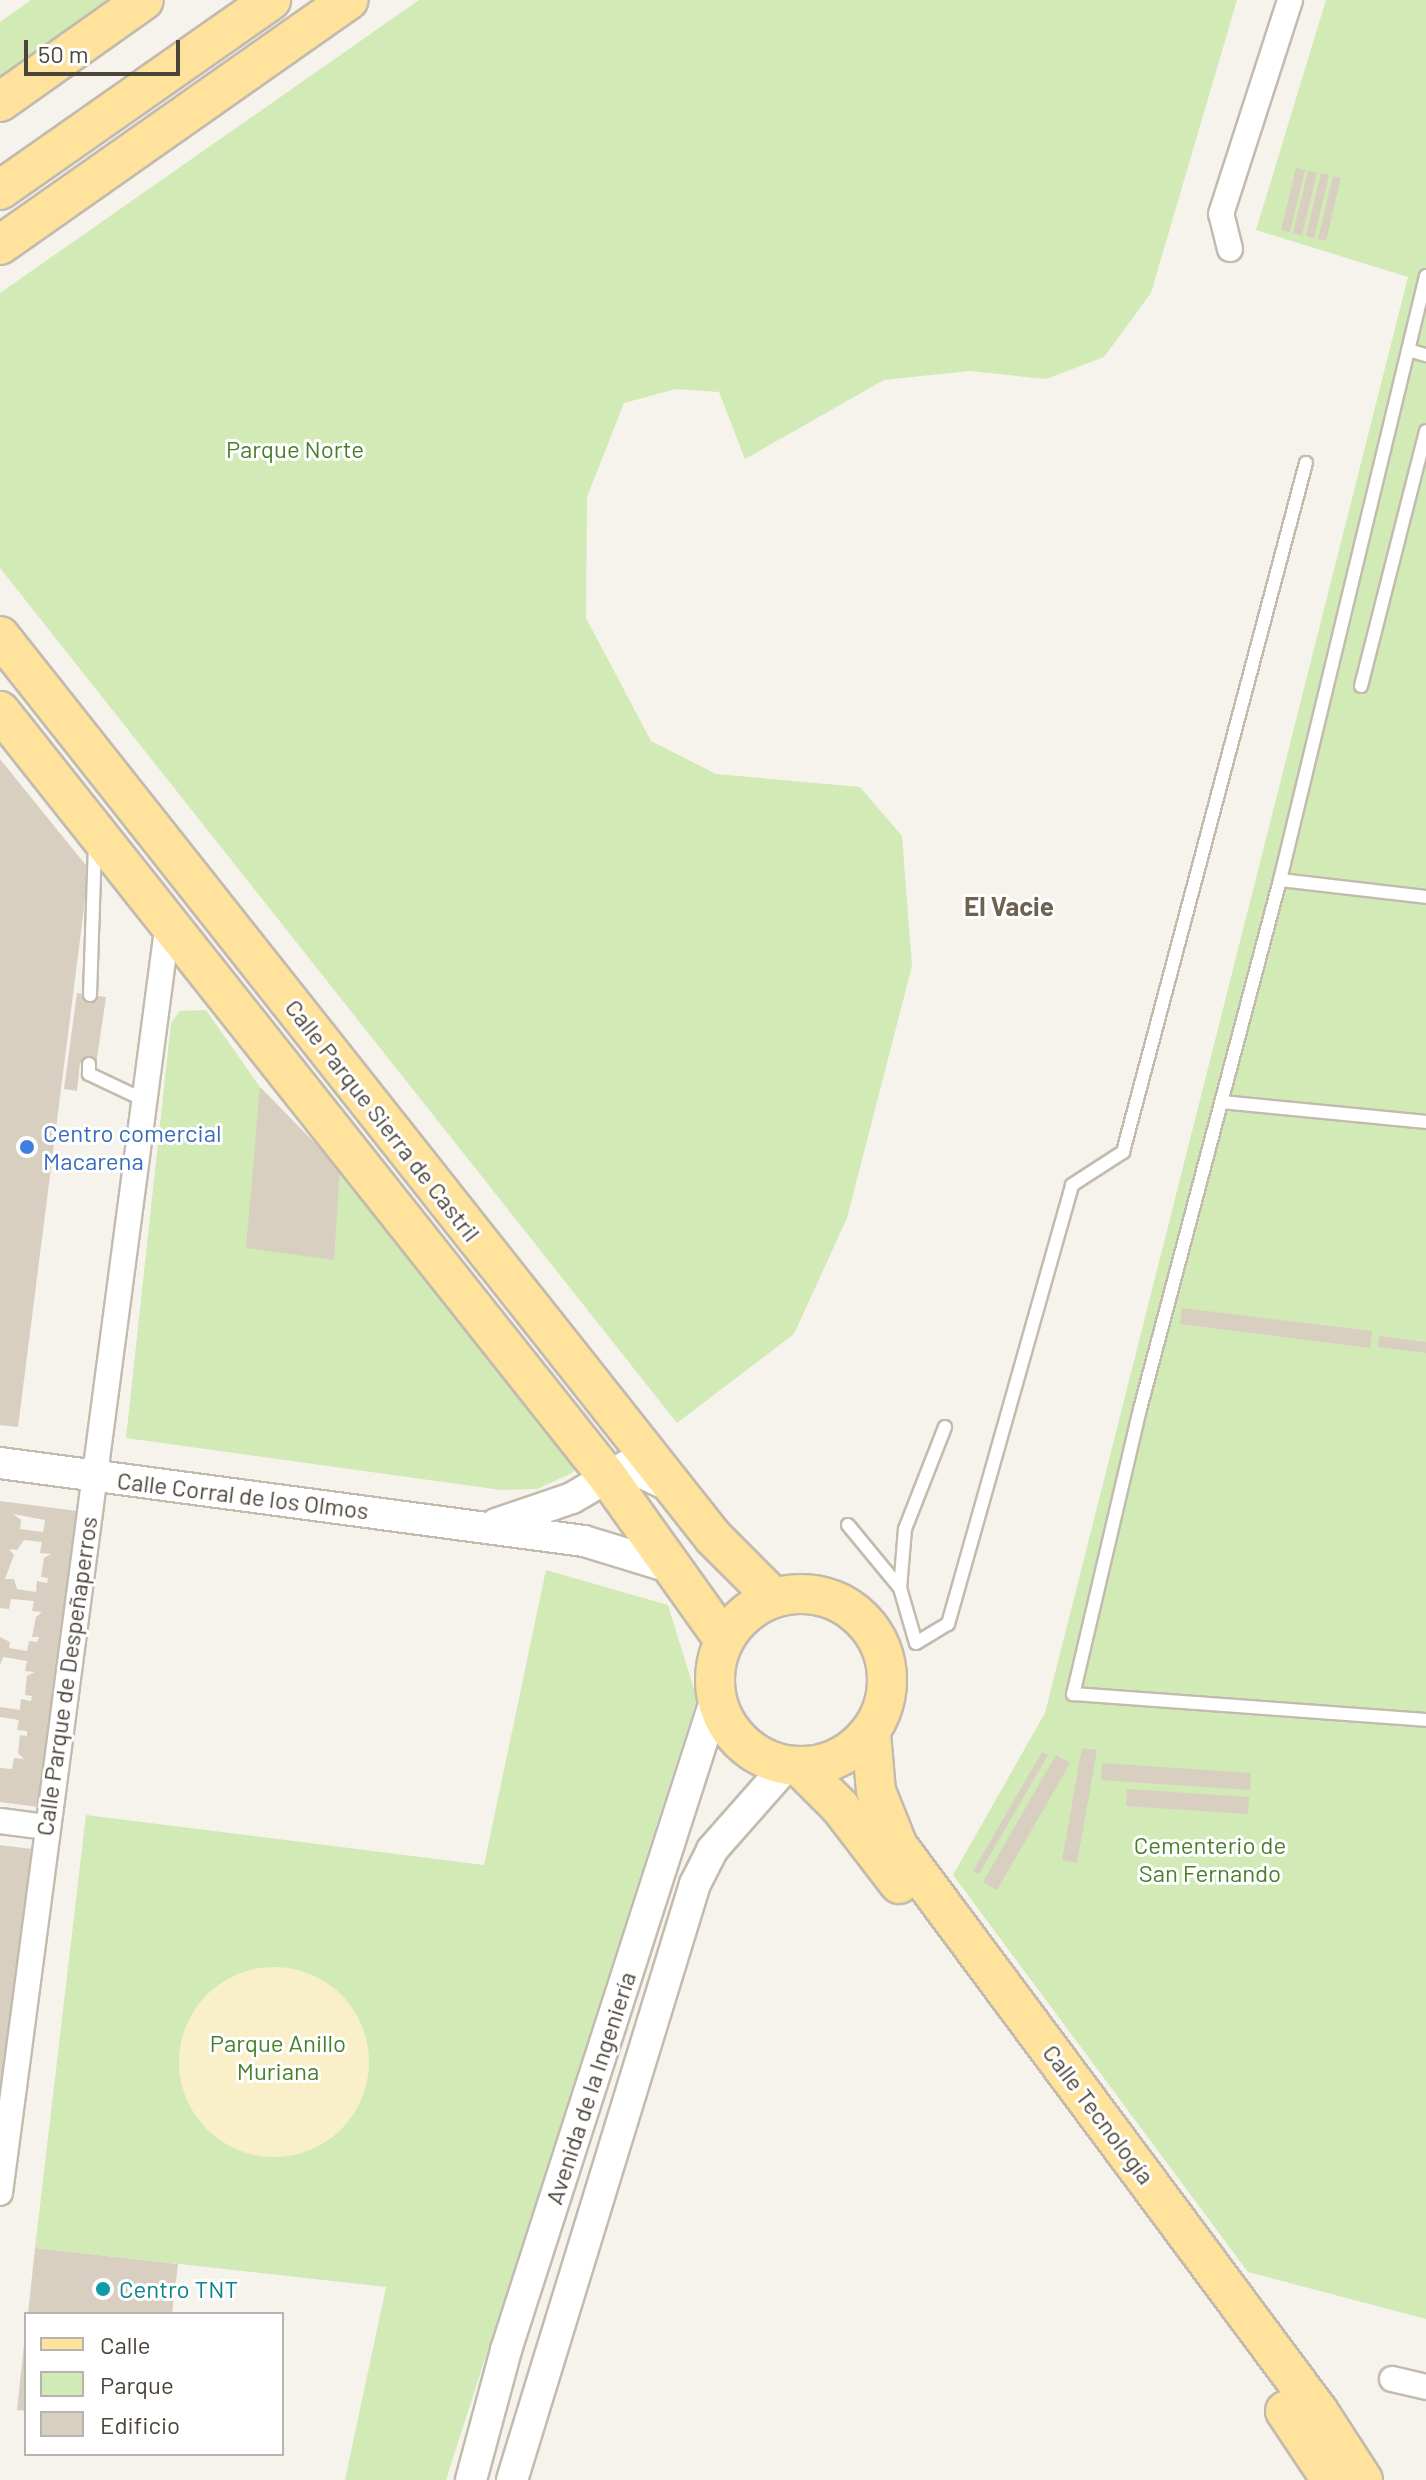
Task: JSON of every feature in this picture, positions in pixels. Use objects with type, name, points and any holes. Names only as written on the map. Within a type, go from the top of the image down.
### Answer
[{"type":"main road","points":[[0,102],[144,0]]},
{"type":"main road","points":[[0,158],[225,0]]},
{"type":"main road","points":[[0,190],[271,0]]},
{"type":"main road","points":[[0,245],[349,0]]},
{"type":"main road","name":"Calle Parque Sierra de Castril","points":[[0,636],[713,1537],[773,1597]]},
{"type":"main road","name":"Calle Parque Sierra de Castril","points":[[0,711],[607,1476],[679,1570],[724,1640]]},
{"type":"main road","points":[[823,1595],[850,1607],[881,1643],[889,1690],[871,1734],[840,1759],[793,1767],[754,1754],[738,1738],[716,1698],[715,1669],[724,1640],[744,1614],[773,1597],[823,1595]]},
{"type":"main road","name":"Calle Tecnología","points":[[871,1734],[876,1791],[898,1846],[1319,2412],[1363,2480]]},
{"type":"main road","name":"Calle Tecnología","points":[[793,1767],[840,1807],[886,1867],[1331,2480]]},
{"type":"street","points":[[1230,249],[1221,214],[1290,0]]},
{"type":"street","name":"Calle Parque de Despeñaperros","points":[[0,2193],[168,922]]},
{"type":"street","name":"Calle Corral de los Olmos","points":[[0,1463],[584,1541],[679,1570]]},
{"type":"street","points":[[486,1527],[572,1498],[627,1466],[653,1474],[677,1491]]},
{"type":"street","name":"Avenida de la Ingeniería","points":[[471,2480],[506,2350],[716,1698]]},
{"type":"street","name":"Avenida de la Ingeniería","points":[[512,2480],[695,1884],[712,1850],[793,1767]]},
{"type":"street","points":[[0,1821],[46,1827]]},
{"type":"street","points":[[1392,2379],[1426,2387]]},
{"type":"lane","points":[[1426,276],[1280,880],[1140,1409],[1073,1694],[1426,1720]]},
{"type":"lane","points":[[1408,350],[1426,355]]},
{"type":"lane","points":[[1361,686],[1422,470],[1426,431]]},
{"type":"lane","points":[[945,1427],[905,1529],[900,1588],[916,1643],[948,1624],[1072,1185],[1123,1152],[1306,463]]},
{"type":"lane","points":[[90,995],[95,831]]},
{"type":"lane","points":[[1280,880],[1426,897]]},
{"type":"lane","points":[[89,1064],[89,1074],[144,1100]]},
{"type":"lane","points":[[1222,1102],[1426,1122]]},
{"type":"lane","points":[[848,1525],[900,1588]]},
{"type":"green space","points":[[31,0],[113,0],[0,80],[0,22]]},
{"type":"green space","name":"Parque Norte","points":[[419,0],[1237,0],[1151,293],[1104,357],[1046,379],[969,371],[884,380],[745,459],[719,392],[676,389],[624,403],[587,497],[586,618],[651,741],[716,774],[860,787],[902,836],[912,966],[847,1218],[794,1334],[677,1423],[0,568],[0,293]]},
{"type":"green space","name":"Cementerio de San Fernando","points":[[1326,0],[1426,0],[1426,2319],[1248,2272],[953,1875],[1045,1713],[1408,277],[1256,230]]},
{"type":"green space","points":[[206,1010],[260,1087],[340,1169],[591,1455],[572,1473],[537,1489],[501,1490],[126,1438],[171,1023],[180,1011]]},
{"type":"green space","name":"Parque Anillo Muriana","points":[[546,1570],[668,1605],[697,1699],[446,2480],[345,2480],[386,2287],[35,2248],[86,1815],[484,1865]]},
{"type":"sand","points":[[274,1967],[293,1968],[311,1974],[341,1995],[362,2025],[368,2043],[368,2081],[362,2099],[341,2129],[311,2150],[293,2156],[274,2157],[255,2156],[237,2150],[207,2129],[186,2099],[180,2081],[179,2062],[180,2043],[186,2025],[207,1995],[237,1974],[255,1968]]},
{"type":"building","points":[[1296,168],[1305,170],[1290,232],[1281,230]]},
{"type":"building","points":[[1308,171],[1317,173],[1302,235],[1293,233]]},
{"type":"building","points":[[1321,173],[1329,175],[1314,238],[1306,236]]},
{"type":"building","points":[[1333,176],[1341,178],[1326,241],[1318,239]]},
{"type":"building","name":"Centro comercial Macarena","points":[[0,759],[89,869],[18,1427],[0,1425]]},
{"type":"building","points":[[77,993],[106,997],[96,1065],[80,1063],[77,1091],[64,1089]]},
{"type":"building","points":[[260,1087],[340,1169],[334,1260],[246,1248]]},
{"type":"building","points":[[1182,1308],[1372,1331],[1370,1348],[1180,1324]]},
{"type":"building","points":[[1379,1336],[1426,1342],[1426,1353],[1378,1347]]},
{"type":"building","points":[[0,1501],[77,1511],[38,1807],[0,1802],[0,1768],[12,1769],[14,1758],[24,1759],[18,1753],[20,1735],[27,1736],[27,1731],[17,1730],[19,1720],[0,1717],[0,1707],[20,1710],[21,1699],[31,1701],[32,1696],[25,1695],[27,1676],[35,1672],[25,1671],[27,1661],[3,1657],[0,1665],[0,1637],[10,1642],[9,1648],[27,1651],[29,1641],[37,1642],[39,1637],[32,1637],[36,1617],[42,1612],[32,1611],[34,1601],[11,1599],[9,1609],[0,1608]],"holes":[[[13,1514],[45,1520],[43,1532],[20,1529],[21,1520]],[[24,1540],[42,1542],[40,1553],[51,1554],[44,1558],[41,1577],[48,1578],[47,1583],[37,1581],[36,1592],[17,1589],[14,1579],[5,1579],[14,1555],[9,1549],[17,1550]]]},
{"type":"building","points":[[1082,1748],[1097,1750],[1077,1863],[1062,1860]]},
{"type":"building","points":[[1042,1752],[1048,1755],[979,1874],[973,1871]]},
{"type":"building","points":[[1056,1755],[1070,1763],[997,1890],[983,1882]]},
{"type":"building","points":[[1102,1763],[1251,1773],[1250,1790],[1101,1780]]},
{"type":"building","points":[[1127,1789],[1249,1797],[1248,1814],[1126,1806]]},
{"type":"building","points":[[0,1845],[40,1850],[0,2136]]},
{"type":"building","name":"Centro TNT","points":[[35,2248],[178,2264],[172,2312],[28,2312]]},
{"type":"building","points":[[24,2345],[24,2411],[17,2410]]},
{"type":"place","name":"Centro comercial Macarena","points":[[27,1147]]},
{"type":"place","name":"Centro TNT","points":[[103,2289]]},
{"type":"district","name":"El Vacie","points":[[1009,906]]}]
